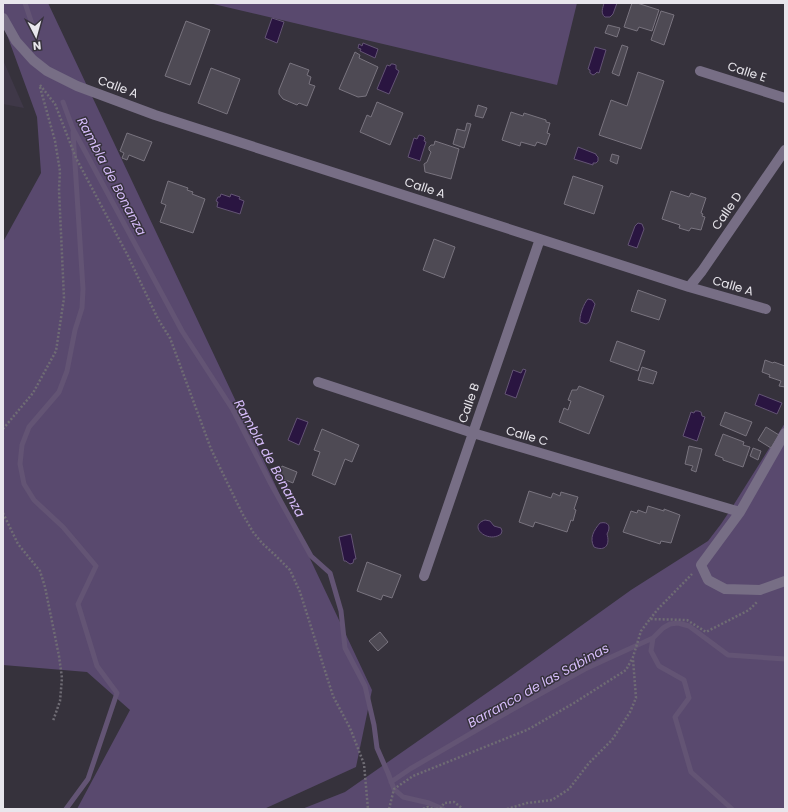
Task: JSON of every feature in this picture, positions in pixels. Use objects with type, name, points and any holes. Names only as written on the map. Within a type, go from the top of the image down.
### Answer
[{"type":"street","name":"Calle A","points":[[3,18],[16,42],[33,60],[47,71],[77,86],[155,115],[540,240],[688,287],[766,309]]},
{"type":"street","name":"Calle E","points":[[700,70],[785,98]]},
{"type":"street","name":"Calle D","points":[[688,287],[702,270],[785,150]]},
{"type":"street","name":"Calle B","points":[[424,576],[540,240]]},
{"type":"street","name":"Calle C","points":[[318,382],[473,433],[736,511]]},
{"type":"street","points":[[785,433],[701,565],[708,580],[725,589],[760,590],[785,581]]},
{"type":"path","points":[[3,429],[33,393],[56,351],[64,298],[59,190],[60,171],[55,141],[33,60]]},
{"type":"path","points":[[40,85],[55,104],[76,158],[128,256],[158,319],[170,338],[211,449],[242,513],[253,532],[262,543],[290,570],[300,592],[332,696],[350,728],[364,764],[368,809]]},
{"type":"path","points":[[3,513],[18,544],[40,571],[45,587],[62,678],[60,701],[53,721]]},
{"type":"path","points":[[389,809],[394,789],[412,776],[527,730],[574,703],[626,670],[633,657],[641,631],[658,609],[701,565]]},
{"type":"path","points":[[650,619],[687,620],[706,632],[749,610],[761,598],[760,590]]},
{"type":"path","points":[[507,809],[527,803],[552,800],[569,789],[589,763],[612,740],[630,712],[636,698],[633,657]]},
{"type":"path","points":[[423,809],[428,807],[435,809],[441,808],[444,803],[454,802],[463,809]]},
{"type":"shaded area","points":[[3,3],[48,3],[372,690],[356,767],[264,809],[77,809],[130,710],[87,672],[3,665],[3,242],[41,173],[37,117],[3,24]]},
{"type":"shaded area","points":[[209,3],[577,3],[557,85]]},
{"type":"shaded area","points":[[604,3],[617,3],[613,14],[610,17],[605,17],[603,14],[602,10]]},
{"type":"shaded area","points":[[272,18],[284,22],[277,43],[265,38]]},
{"type":"shaded area","points":[[363,43],[378,49],[375,58],[360,51],[361,49],[358,48],[359,44],[362,46]]},
{"type":"shaded area","points":[[595,47],[606,50],[599,73],[597,72],[593,75],[588,69]]},
{"type":"shaded area","points":[[3,60],[24,108],[3,104]]},
{"type":"shaded area","points":[[391,64],[396,65],[396,69],[399,71],[389,94],[377,89],[387,65],[390,66]]},
{"type":"shaded area","points":[[419,135],[425,138],[424,141],[426,142],[420,161],[408,157],[414,138],[417,139]]},
{"type":"shaded area","points":[[578,147],[596,154],[598,161],[593,163],[593,165],[574,159]]},
{"type":"shaded area","points":[[221,194],[230,197],[231,194],[240,197],[239,199],[244,201],[240,214],[217,207],[218,202],[216,201]]},
{"type":"shaded area","points":[[638,223],[642,224],[644,229],[637,248],[628,245],[635,226]]},
{"type":"shaded area","points":[[588,299],[592,300],[595,304],[589,322],[586,324],[580,322],[580,316]]},
{"type":"shaded area","points":[[523,369],[526,370],[516,398],[505,394],[513,370],[521,373]]},
{"type":"shaded area","points":[[759,394],[782,403],[777,414],[755,405]]},
{"type":"shaded area","points":[[695,411],[701,412],[702,416],[705,417],[697,441],[683,436],[691,412],[694,413]]},
{"type":"shaded area","points":[[297,418],[308,422],[299,445],[288,440]]},
{"type":"shaded area","points":[[785,423],[785,809],[302,809],[345,792],[631,590],[708,541],[731,509]]},
{"type":"shaded area","points":[[485,520],[490,521],[494,526],[501,528],[501,534],[496,537],[490,537],[481,533],[478,526]]},
{"type":"shaded area","points":[[600,523],[605,523],[609,527],[607,534],[608,541],[604,548],[594,547],[592,540],[594,531]]},
{"type":"shaded area","points":[[351,534],[356,559],[354,559],[353,563],[350,564],[344,561],[339,537]]},
{"type":"building","points":[[632,3],[637,3],[659,10],[652,31],[639,27],[637,31],[624,27]]},
{"type":"building","points":[[661,11],[674,15],[664,45],[651,40]]},
{"type":"building","points":[[186,21],[210,30],[190,85],[165,76]]},
{"type":"building","points":[[608,25],[620,28],[617,37],[605,33]]},
{"type":"building","points":[[622,45],[628,47],[619,76],[612,73]]},
{"type":"building","points":[[355,52],[360,55],[359,58],[378,67],[366,96],[358,97],[339,89]]},
{"type":"building","points":[[290,63],[309,70],[307,75],[311,77],[309,84],[315,86],[307,106],[299,103],[297,105],[283,99],[279,94],[279,90]]},
{"type":"building","points":[[211,68],[240,79],[227,114],[198,103]]},
{"type":"building","points":[[638,72],[664,81],[641,149],[599,135],[611,100],[627,106]]},
{"type":"building","points":[[377,102],[403,113],[390,145],[360,132],[367,115],[371,117]]},
{"type":"building","points":[[478,105],[487,108],[483,118],[475,116]]},
{"type":"building","points":[[511,112],[523,116],[524,113],[546,120],[546,122],[550,123],[547,133],[550,134],[546,145],[537,142],[535,146],[521,142],[520,146],[502,140]]},
{"type":"building","points":[[467,123],[471,124],[464,148],[453,144],[457,129],[465,131]]},
{"type":"building","points":[[127,133],[152,142],[144,161],[129,155],[127,160],[122,158],[124,153],[120,151]]},
{"type":"building","points":[[435,141],[459,149],[451,179],[425,172],[424,164],[427,162],[431,152],[429,147],[434,145]]},
{"type":"building","points":[[612,154],[619,156],[617,164],[610,161]]},
{"type":"building","points":[[573,176],[603,186],[594,214],[564,204]]},
{"type":"building","points":[[168,181],[188,188],[187,190],[193,192],[192,194],[205,199],[193,233],[160,222],[166,205],[161,203]]},
{"type":"building","points":[[671,191],[689,197],[691,193],[706,198],[701,213],[703,214],[702,216],[705,217],[701,230],[691,228],[689,231],[679,228],[680,225],[662,219]]},
{"type":"building","points":[[434,239],[455,247],[444,278],[423,270]]},
{"type":"building","points":[[638,290],[666,300],[659,320],[631,311]]},
{"type":"building","points":[[617,341],[645,351],[638,371],[610,361]]},
{"type":"building","points":[[765,360],[785,366],[785,387],[779,386],[781,381],[769,377],[770,375],[762,372]]},
{"type":"building","points":[[642,367],[657,372],[653,384],[638,380]]},
{"type":"building","points":[[579,386],[604,396],[589,434],[559,422],[564,408],[568,410],[571,401],[568,400],[572,390],[577,390]]},
{"type":"building","points":[[725,412],[752,422],[746,436],[720,425]]},
{"type":"building","points":[[766,427],[779,435],[771,448],[758,440]]},
{"type":"building","points":[[322,429],[359,445],[352,462],[345,459],[335,485],[312,475],[320,452],[314,450]]},
{"type":"building","points":[[723,434],[744,442],[743,445],[750,447],[743,467],[723,460],[723,458],[715,455]]},
{"type":"building","points":[[689,446],[702,449],[696,472],[691,470],[693,466],[685,464]]},
{"type":"building","points":[[753,448],[761,451],[758,460],[750,456]]},
{"type":"building","points":[[282,466],[297,472],[293,483],[278,477]]},
{"type":"building","points":[[529,491],[551,498],[553,493],[560,496],[561,492],[578,497],[574,509],[576,510],[573,521],[571,520],[567,532],[535,522],[533,527],[519,522]]},
{"type":"building","points":[[648,506],[664,511],[664,509],[680,515],[671,543],[661,541],[660,544],[623,532],[631,511],[637,513],[638,510],[646,513]]},
{"type":"building","points":[[367,562],[401,575],[392,598],[383,595],[381,600],[357,591]]},
{"type":"building","points":[[380,632],[388,642],[378,651],[369,641]]},
{"type":"waterway","name":"Rambla de Bonanza","points":[[25,3],[39,45]]},
{"type":"waterway","name":"Rambla de Bonanza","points":[[63,102],[73,129],[182,331],[233,410],[271,484],[311,556],[330,573],[341,611],[345,648],[365,686],[374,725],[377,748],[394,789],[403,797],[429,803],[443,809]]},
{"type":"waterway","points":[[66,809],[88,779],[117,693],[97,666],[78,604],[96,566],[63,527],[34,500],[24,484],[20,464],[22,445],[29,427],[59,392],[67,371],[75,330],[82,308],[83,289],[73,132]]},
{"type":"waterway","name":"Barranco de las Sabinas","points":[[391,782],[410,769],[499,717],[585,669],[653,638],[663,628],[670,624],[678,623],[689,626],[728,655],[785,659]]},
{"type":"waterway","points":[[653,638],[651,651],[659,666],[684,680],[689,698],[675,717],[691,772],[732,809]]}]
